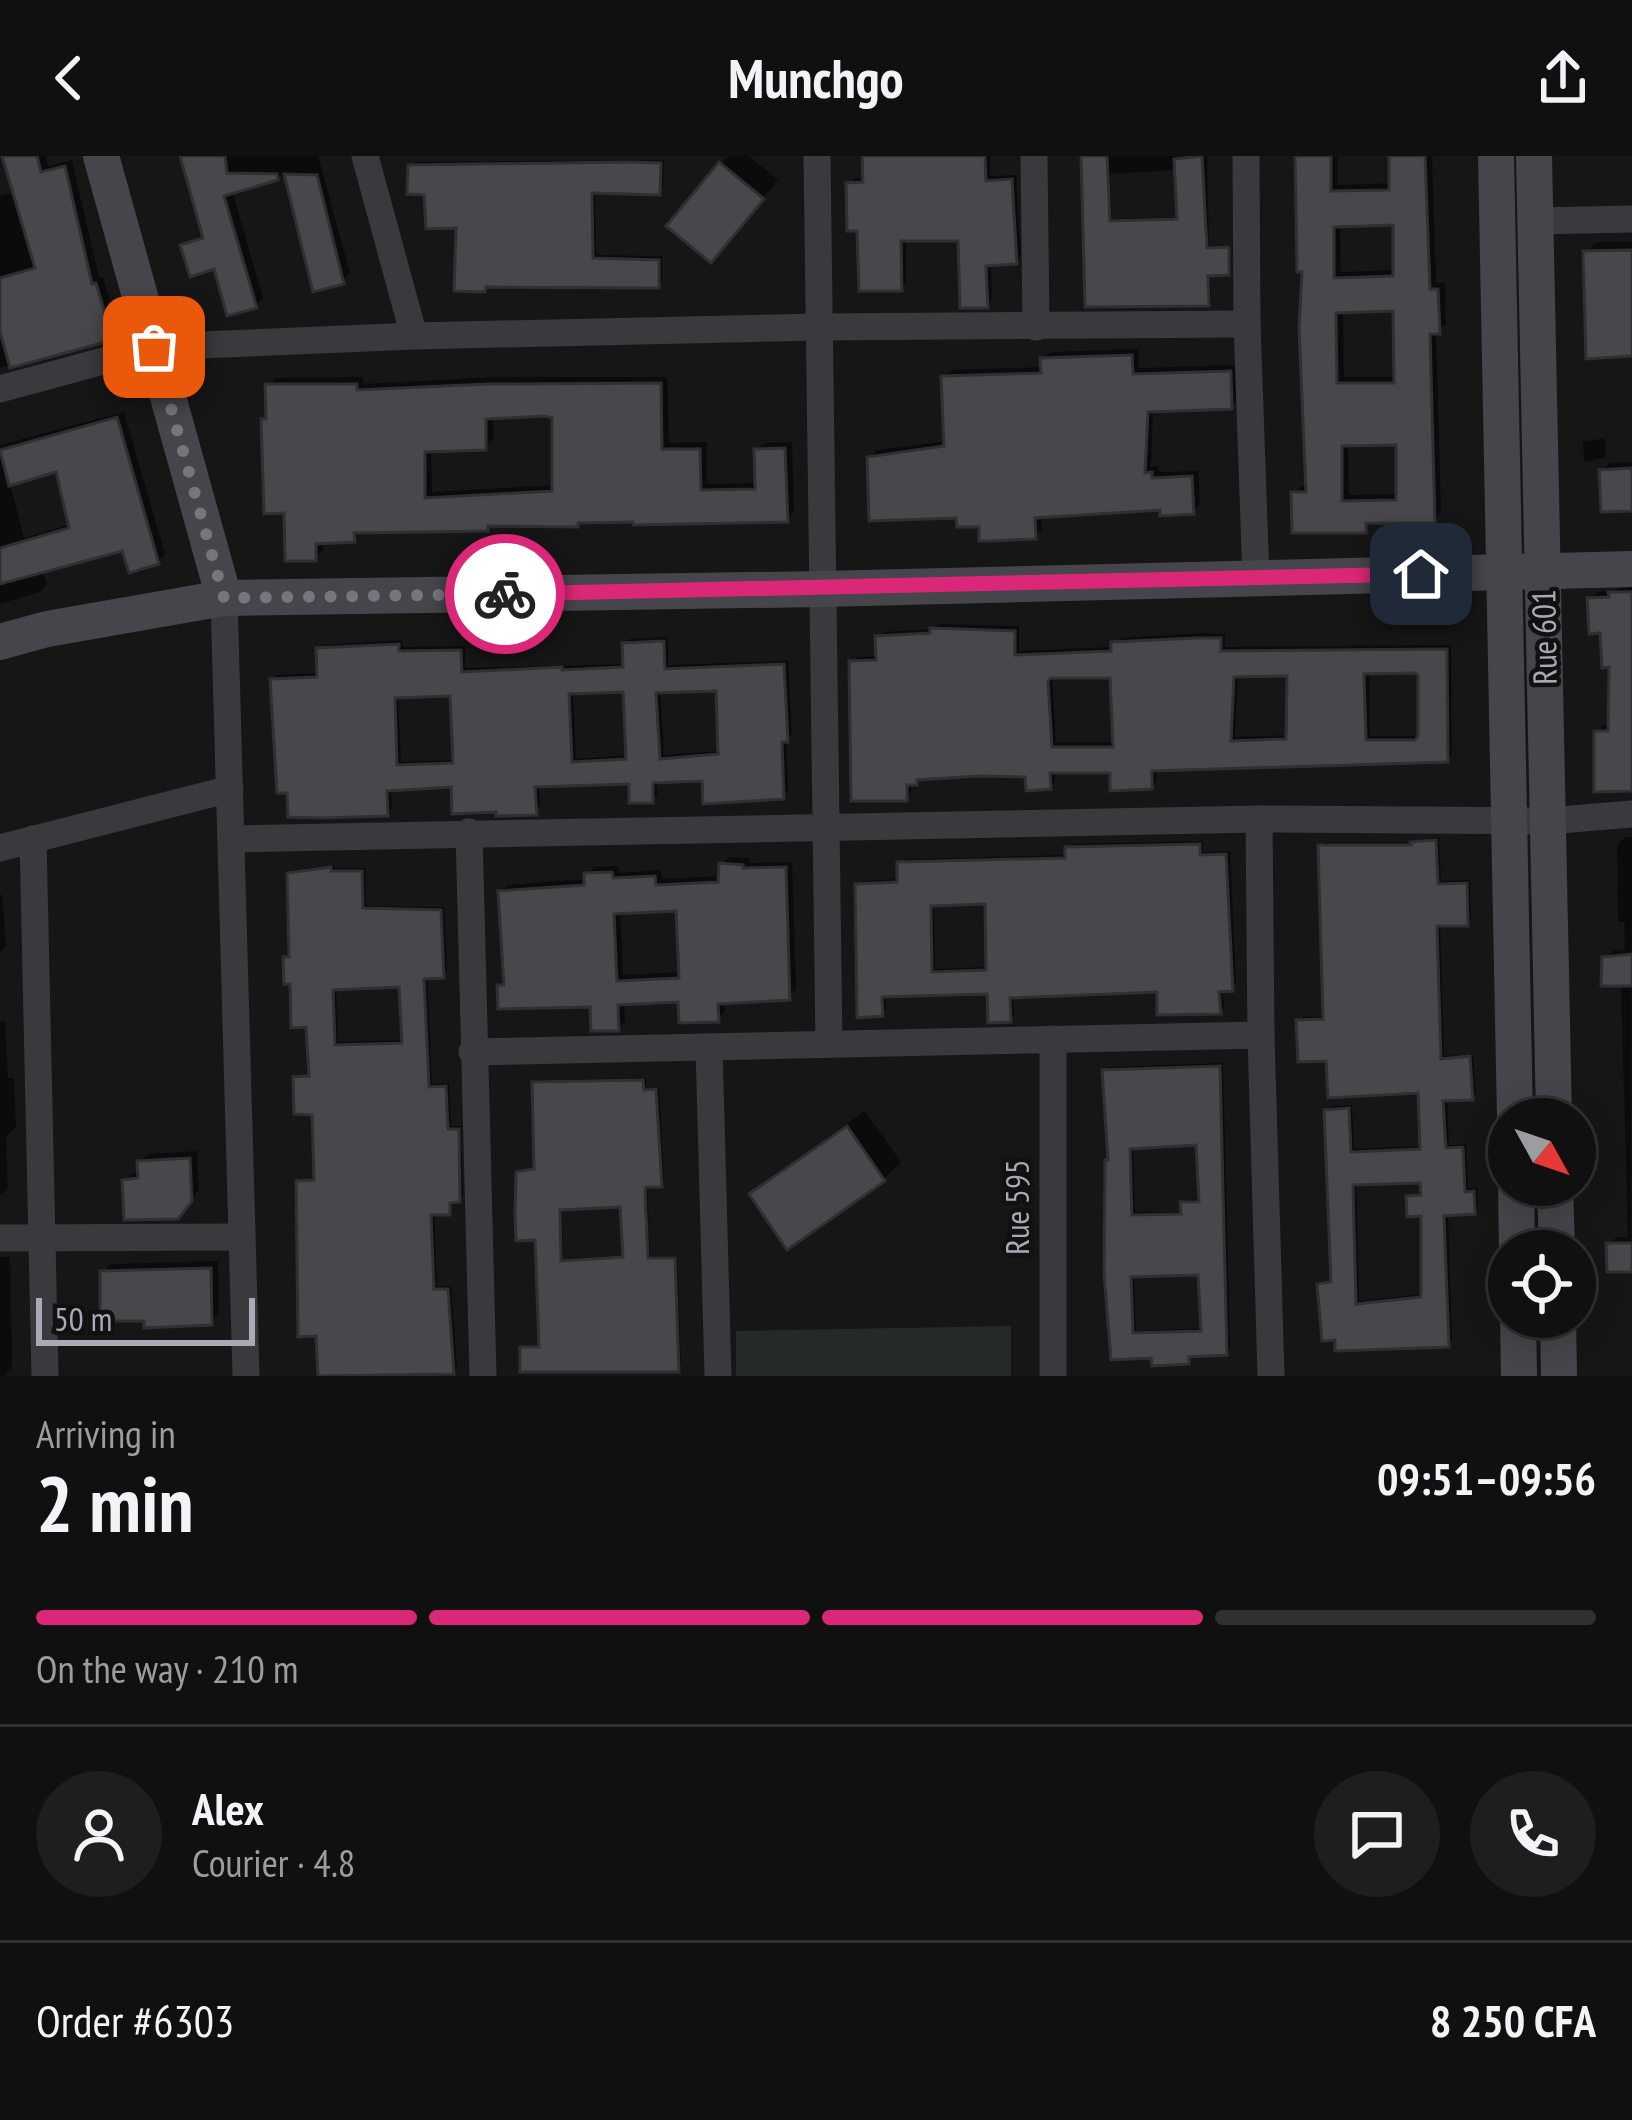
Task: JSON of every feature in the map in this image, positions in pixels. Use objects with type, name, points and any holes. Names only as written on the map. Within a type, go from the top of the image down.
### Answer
[{"type":"street","points":[[101,156],[224,598],[246,1376]]},
{"type":"street","points":[[364,156],[414,336]]},
{"type":"street","points":[[817,156],[829,1044]]},
{"type":"street","points":[[1034,156],[1036,327]]},
{"type":"street","points":[[1246,156],[1246,324],[1256,579]]},
{"type":"street","name":"Rue 601","points":[[1496,156],[1515,1098]]},
{"type":"street","name":"Rue 601","points":[[1534,156],[1554,1098]]},
{"type":"street","points":[[1535,221],[1632,219]]},
{"type":"street","points":[[0,389],[154,347],[819,326],[1246,324]]},
{"type":"street","points":[[0,641],[224,598],[1632,569]]},
{"type":"street","points":[[0,848],[230,789]]},
{"type":"street","points":[[231,839],[1259,819],[1548,821],[1632,814]]},
{"type":"street","points":[[1259,819],[1271,1376]]},
{"type":"street","points":[[470,832],[483,1376]]},
{"type":"street","points":[[33,839],[45,1376]]},
{"type":"street","points":[[472,1052],[1261,1035]]},
{"type":"street","name":"Rue 595","points":[[1053,1039],[1053,1376]]},
{"type":"street","points":[[709,1047],[718,1376]]},
{"type":"street","points":[[0,1238],[242,1237]]},
{"type":"street","points":[[1519,1338],[1520,1376]]},
{"type":"street","points":[[1558,1338],[1559,1376]]},
{"type":"shaded area","points":[[1011,1326],[1011,1376],[736,1376],[736,1331]]},
{"type":"building","points":[[2,156],[37,156],[41,172],[65,166],[92,284],[96,283],[113,340],[10,368],[0,332],[0,278],[35,268]]},
{"type":"building","points":[[180,156],[225,156],[227,173],[277,174],[278,180],[224,196],[257,308],[227,316],[214,269],[190,277],[180,245],[203,238]]},
{"type":"building","points":[[862,156],[985,156],[986,181],[1012,179],[1017,264],[986,266],[988,308],[960,308],[958,241],[901,241],[902,291],[859,291],[857,231],[847,231],[846,183],[863,182]]},
{"type":"building","points":[[1081,156],[1107,156],[1110,221],[1177,219],[1174,159],[1202,156],[1207,248],[1229,247],[1229,275],[1208,276],[1209,306],[1085,307]]},
{"type":"building","points":[[1295,156],[1331,156],[1331,191],[1389,190],[1389,156],[1425,156],[1430,289],[1438,289],[1440,334],[1430,334],[1435,523],[1366,523],[1366,533],[1292,533],[1291,492],[1306,492],[1299,328],[1302,272],[1297,272]],"holes":[[[1393,225],[1393,276],[1334,278],[1334,227]],[[1393,311],[1394,383],[1337,383],[1336,313]],[[1396,445],[1396,500],[1342,501],[1342,446]]]},
{"type":"building","points":[[719,162],[764,199],[711,263],[666,226]]},
{"type":"building","points":[[661,163],[660,195],[592,193],[593,258],[659,260],[659,288],[454,291],[456,228],[426,229],[424,195],[407,194],[408,165]]},
{"type":"building","points":[[284,174],[317,175],[344,284],[313,292]]},
{"type":"building","points":[[1632,250],[1632,356],[1586,359],[1583,251]]},
{"type":"building","points":[[1132,355],[1133,374],[1231,371],[1232,409],[1148,412],[1145,473],[1152,472],[1152,478],[1192,476],[1194,514],[1160,516],[1160,510],[1035,518],[1036,539],[990,541],[979,541],[979,527],[957,527],[956,518],[869,521],[867,457],[944,446],[941,376],[1041,373],[1040,358]]},
{"type":"building","points":[[661,383],[662,449],[700,449],[701,490],[755,489],[754,449],[785,448],[788,522],[578,523],[578,527],[354,533],[355,542],[316,544],[316,561],[285,561],[284,513],[264,514],[261,419],[266,419],[265,384],[357,384],[357,390]],"holes":[[[552,418],[552,491],[425,498],[425,452],[486,450],[486,419]]]},
{"type":"building","points":[[117,417],[159,564],[129,573],[122,551],[0,584],[0,548],[69,528],[56,472],[9,486],[0,450]]},
{"type":"building","points":[[1632,468],[1632,511],[1601,512],[1599,470]]},
{"type":"building","points":[[1608,592],[1632,592],[1632,791],[1594,792],[1594,731],[1608,731],[1609,667],[1602,668],[1600,633],[1589,634],[1587,598],[1609,597]]},
{"type":"building","points":[[930,628],[1015,631],[1015,655],[1111,651],[1111,642],[1196,638],[1221,638],[1221,651],[1447,649],[1448,762],[1152,771],[1152,789],[1110,791],[1110,773],[1050,773],[1051,789],[1026,791],[1025,777],[978,776],[917,780],[917,785],[907,785],[907,801],[851,801],[849,661],[876,660],[875,636],[930,633]],"holes":[[[1415,673],[1418,736],[1415,740],[1366,740],[1364,674]],[[1287,676],[1286,739],[1231,741],[1234,677]],[[1110,678],[1113,747],[1052,747],[1048,681]]]},
{"type":"building","points":[[664,641],[665,669],[784,664],[788,742],[782,742],[784,799],[703,804],[702,781],[653,783],[653,803],[629,803],[629,784],[535,787],[537,815],[496,816],[496,812],[452,814],[451,787],[387,791],[388,816],[288,817],[287,793],[277,793],[270,679],[317,677],[316,648],[399,644],[399,651],[461,650],[462,672],[623,667],[622,643]],"holes":[[[716,691],[718,754],[660,759],[656,693]],[[623,692],[626,759],[572,762],[569,694]],[[450,696],[453,763],[397,765],[395,698]]]},
{"type":"building","points":[[1436,840],[1438,884],[1467,883],[1468,926],[1437,926],[1441,1059],[1470,1056],[1473,1100],[1443,1101],[1446,1148],[1463,1147],[1465,1192],[1474,1191],[1475,1214],[1444,1216],[1449,1347],[1335,1351],[1335,1340],[1322,1341],[1317,1284],[1331,1282],[1324,1110],[1349,1108],[1351,1152],[1420,1149],[1418,1093],[1328,1098],[1326,1061],[1298,1062],[1296,1020],[1323,1019],[1318,845]],"holes":[[[1420,1183],[1421,1195],[1406,1196],[1407,1217],[1421,1216],[1421,1297],[1356,1304],[1353,1185]]]},
{"type":"building","points":[[1200,844],[1200,855],[1226,854],[1233,991],[1219,992],[1221,1014],[1157,1015],[1157,992],[1010,998],[1011,1022],[988,1023],[987,994],[882,997],[883,1016],[857,1018],[855,884],[897,882],[897,862],[1065,858],[1065,847]],"holes":[[[985,904],[986,970],[932,972],[931,906]]]},
{"type":"building","points":[[719,863],[786,867],[790,1000],[718,1004],[719,1022],[679,1023],[678,1002],[618,1005],[619,1031],[591,1031],[590,1007],[498,1009],[497,985],[504,985],[498,891],[584,885],[584,873],[612,872],[613,878],[655,876],[656,885],[718,882]],"holes":[[[676,911],[679,978],[617,981],[614,914]]]},
{"type":"building","points":[[331,867],[331,871],[362,871],[363,908],[441,910],[444,978],[424,979],[429,1087],[446,1086],[448,1129],[459,1129],[460,1202],[450,1203],[450,1215],[431,1215],[434,1289],[448,1289],[454,1374],[318,1376],[316,1336],[298,1337],[296,1181],[314,1180],[312,1115],[294,1114],[293,1077],[309,1076],[306,1027],[291,1028],[290,984],[284,984],[283,957],[289,957],[287,873]],"holes":[[[399,987],[402,1043],[335,1045],[333,990]]]},
{"type":"building","points":[[1632,954],[1632,986],[1601,986],[1602,957]]},
{"type":"building","points":[[1220,1066],[1227,1355],[1152,1366],[1151,1358],[1111,1360],[1104,1273],[1108,1160],[1102,1070]],"holes":[[[1196,1145],[1199,1202],[1180,1202],[1181,1214],[1132,1215],[1130,1149]],[[1198,1275],[1201,1331],[1133,1333],[1131,1277]]]},
{"type":"building","points":[[643,1080],[644,1090],[656,1089],[662,1187],[646,1187],[645,1191],[648,1258],[675,1258],[679,1372],[520,1372],[520,1347],[539,1347],[535,1240],[516,1241],[515,1215],[516,1172],[534,1169],[532,1082]],"holes":[[[620,1207],[623,1257],[561,1261],[560,1210]]]},
{"type":"building","points":[[847,1126],[885,1181],[787,1250],[749,1194]]},
{"type":"building","points":[[190,1158],[192,1201],[178,1219],[124,1220],[122,1180],[138,1178],[137,1161]]},
{"type":"building","points":[[1606,1243],[1632,1243],[1632,1272],[1607,1272]]},
{"type":"building","points":[[211,1268],[212,1325],[144,1328],[144,1321],[100,1321],[100,1271]]},
{"type":"way so far","points":[[154,347],[224,598],[505,594]]},
{"type":"route","points":[[505,594],[1421,574]]}]
